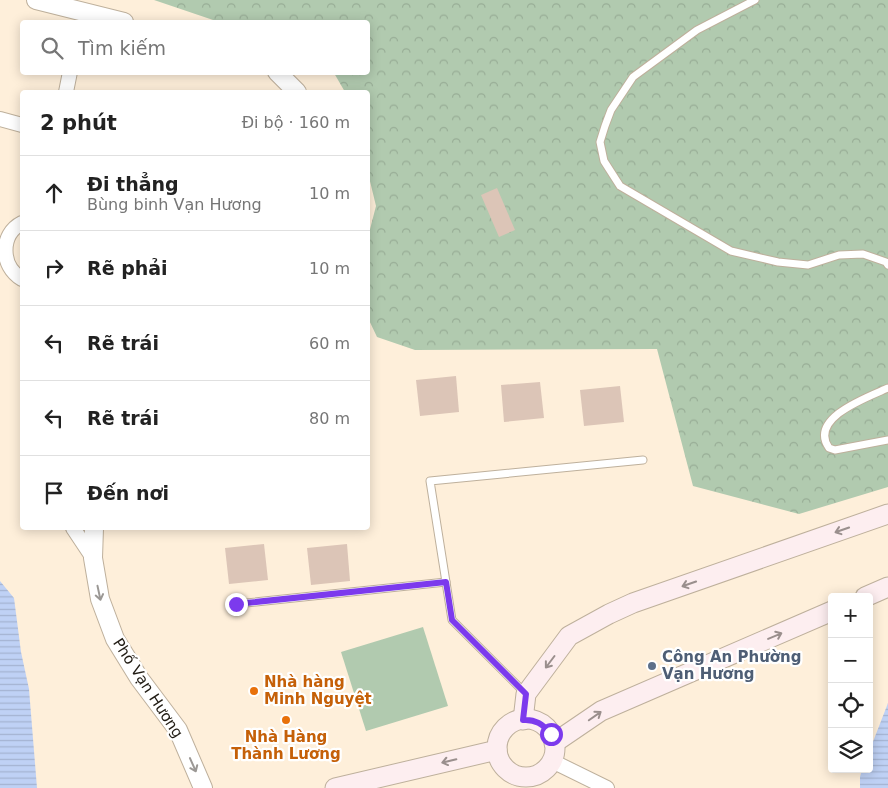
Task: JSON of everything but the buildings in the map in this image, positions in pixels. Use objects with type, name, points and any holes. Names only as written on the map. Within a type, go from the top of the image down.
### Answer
[{"type":"main road","points":[[523,720],[526,694],[569,636],[633,603],[888,514]]},
{"type":"main road","points":[[873,594],[888,587]]},
{"type":"main road","points":[[548,767],[551,734],[545,727],[538,722],[523,720],[510,724],[502,731],[498,740],[499,760],[504,768],[512,774],[530,777],[548,767],[607,708],[828,613]]},
{"type":"main road","points":[[335,788],[497,750]]},
{"type":"street","points":[[36,0],[80,17],[106,20]]},
{"type":"street","points":[[66,90],[69,75]]},
{"type":"street","points":[[280,75],[295,90]]},
{"type":"street","points":[[0,119],[20,124]]},
{"type":"street","points":[[20,224],[8,232],[3,240],[1,250],[7,268],[20,278]]},
{"type":"street","points":[[74,530],[93,558]]},
{"type":"street","name":"Phố Vạn Hương","points":[[94,530],[93,558],[100,599],[114,639],[139,678],[178,730],[203,788]]},
{"type":"street","points":[[548,767],[608,788]]},
{"type":"lane","points":[[755,0],[697,30],[633,77],[611,110],[604,126],[600,142],[604,161],[620,186],[732,252],[778,262],[808,265],[839,255],[864,254],[888,264]]},
{"type":"lane","points":[[888,388],[845,409],[825,427],[824,438],[829,448],[835,450],[888,440]]},
{"type":"lane","points":[[526,694],[452,620],[430,481],[643,460]]},
{"type":"lane","points":[[236,604],[446,582]]},
{"type":"green space","points":[[154,0],[888,0],[888,487],[799,514],[693,486],[657,349],[415,350],[377,337],[370,322],[370,229],[376,206],[370,181],[370,90],[344,90],[335,75],[370,75],[370,20],[213,20]]},
{"type":"green space","points":[[423,627],[448,706],[366,731],[341,652]]},
{"type":"water","points":[[0,581],[14,598],[21,652],[29,689],[37,788],[0,788]]},
{"type":"water","points":[[888,703],[888,788],[860,788],[861,773],[873,773],[873,742]]},
{"type":"place","name":"Công An Phường Vạn Hương","points":[[652,666]]},
{"type":"place","name":"Nhà hàng Minh Nguyệt","points":[[254,691]]},
{"type":"place","name":"Nhà Hàng Thành Lương","points":[[286,720]]},
{"type":"route","points":[[236,604],[446,582],[452,620],[526,694],[523,720],[538,722],[551,734]]}]
